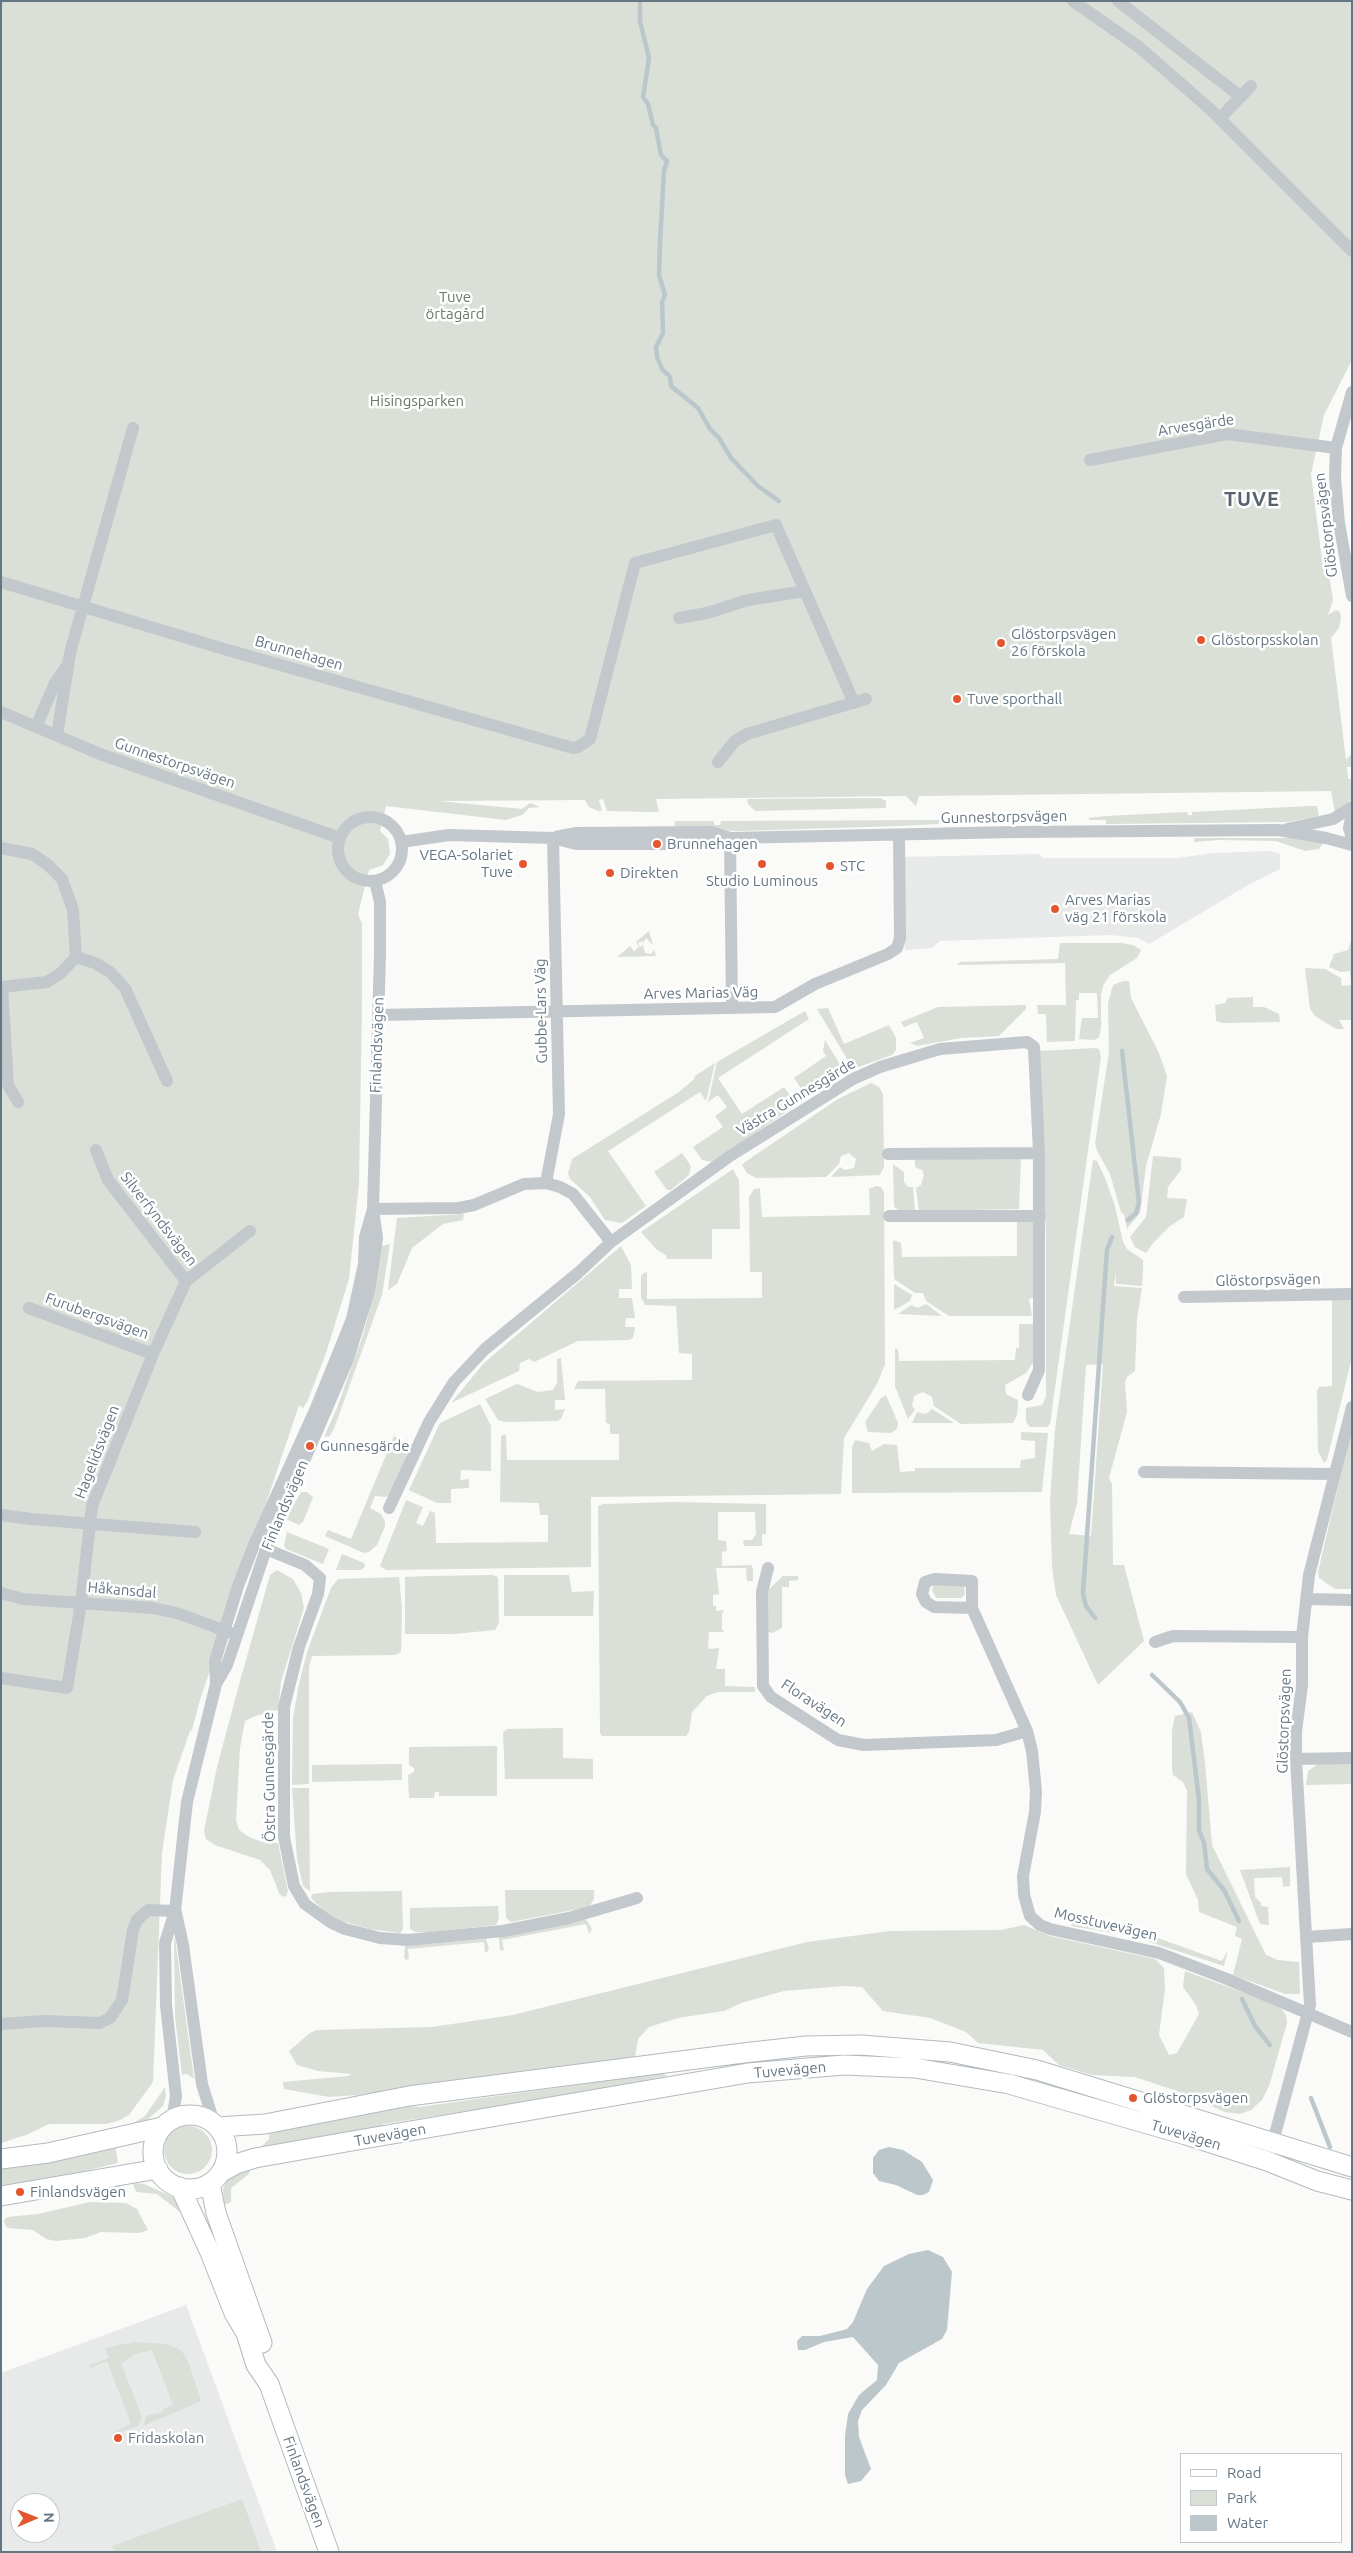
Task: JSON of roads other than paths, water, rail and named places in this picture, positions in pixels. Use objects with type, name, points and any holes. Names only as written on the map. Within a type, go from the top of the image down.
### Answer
[{"type":"main road","name":"Tuvevägen","points":[[1,2160],[48,2153],[193,2115],[216,2125],[264,2124],[409,2096],[743,2053],[806,2046],[860,2045],[950,2052],[1037,2070],[1352,2167]]},
{"type":"main road","name":"Tuvevägen","points":[[180,2187],[194,2188],[215,2178],[236,2164],[255,2158],[748,2073],[844,2065],[915,2068],[1009,2084],[1097,2108],[1268,2161],[1317,2181],[1352,2190]]},
{"type":"main road","points":[[167,2123],[153,2148],[154,2159],[164,2178],[180,2187]]},
{"type":"main road","points":[[215,2178],[227,2154],[225,2140],[216,2125]]},
{"type":"main road","points":[[1,2196],[158,2169]]},
{"type":"main road","name":"Finlandsvägen","points":[[215,2178],[216,2213],[231,2262],[268,2360],[269,2384]]},
{"type":"main road","name":"Finlandsvägen","points":[[180,2187],[209,2250],[234,2314],[246,2333],[256,2364],[269,2384],[329,2552]]},
{"type":"street","points":[[1073,1],[1139,47],[1220,118],[1352,251]]},
{"type":"street","points":[[1118,1],[1241,97]]},
{"type":"street","points":[[1220,118],[1251,86]]},
{"type":"street","name":"Glöstorpsvägen","points":[[1352,392],[1336,448],[1335,477],[1338,514],[1352,596]]},
{"type":"street","points":[[57,736],[66,684],[66,667],[133,428]]},
{"type":"street","name":"Arvesgärde","points":[[1090,460],[1227,434],[1336,448]]},
{"type":"street","name":"Brunnehagen","points":[[1,582],[573,748],[590,739],[635,563],[776,525],[805,591]]},
{"type":"street","points":[[679,618],[706,613],[748,600],[805,591],[860,701],[747,734],[735,741],[718,762]]},
{"type":"street","points":[[36,727],[55,683],[66,667]]},
{"type":"street","name":"Gunnestorpsvägen","points":[[1,712],[100,754],[340,838]]},
{"type":"street","name":"Gunnestorpsvägen","points":[[1278,830],[1325,821],[1352,807]]},
{"type":"street","points":[[1352,812],[1349,828],[1352,838]]},
{"type":"street","points":[[376,817],[394,827],[401,842],[402,853],[398,866],[388,876],[375,881],[362,880],[345,868],[339,856],[340,838],[345,830],[356,821],[376,817]]},
{"type":"street","name":"Gunnestorpsvägen","points":[[401,842],[449,835],[553,838],[576,833],[711,832],[730,838],[1015,832],[1278,830],[1326,838],[1352,845]]},
{"type":"street","name":"Arves Marias Väg","points":[[378,1015],[775,1007],[830,977],[894,951],[900,938],[899,835]]},
{"type":"street","name":"Gubbe-Lars Väg","points":[[546,1183],[559,1114],[553,838]]},
{"type":"street","points":[[730,838],[732,1008]]},
{"type":"street","points":[[1,848],[32,854],[47,864],[62,879],[73,910],[76,958],[61,973],[47,982],[1,987],[8,1084],[18,1102]]},
{"type":"street","name":"Finlandsvägen","points":[[216,1684],[227,1666],[236,1634],[266,1549],[334,1392],[360,1326],[369,1290],[377,1238],[373,1209],[380,902],[375,881]]},
{"type":"street","points":[[76,958],[96,963],[110,972],[125,988],[167,1082]]},
{"type":"street","name":"Västra Gunnesgärde","points":[[389,1508],[429,1422],[454,1382],[485,1349],[578,1273],[611,1242],[730,1156],[846,1083],[880,1067],[940,1050],[977,1045],[1031,1043],[1036,1064],[1039,1153],[1039,1370],[1028,1394]]},
{"type":"street","name":"Silverfyndsvägen","points":[[96,1150],[108,1180],[186,1280]]},
{"type":"street","points":[[888,1154],[1039,1153]]},
{"type":"street","points":[[373,1209],[459,1208],[474,1205],[524,1184],[546,1183],[560,1187],[573,1194],[611,1242]]},
{"type":"street","name":"Finlandsvägen","points":[[167,2123],[176,2096],[166,2005],[165,1943],[175,1910],[187,1802],[216,1684],[215,1661],[223,1630],[254,1545],[316,1408],[352,1319],[360,1283],[365,1237],[373,1209]]},
{"type":"street","points":[[890,1216],[1040,1216]]},
{"type":"street","name":"Hagelidsvägen","points":[[1,1678],[67,1688],[81,1603],[92,1506],[153,1354],[186,1280],[250,1231]]},
{"type":"street","name":"Glöstorpsvägen","points":[[1184,1297],[1352,1294]]},
{"type":"street","name":"Furubergsvägen","points":[[29,1308],[153,1354]]},
{"type":"street","name":"Glöstorpsvägen","points":[[1268,2161],[1308,2014],[1310,1991],[1296,1759],[1302,1637],[1309,1575],[1352,1407]]},
{"type":"street","points":[[1144,1472],[1334,1474]]},
{"type":"street","points":[[1,1515],[196,1532]]},
{"type":"street","name":"Östra Gunnesgärde","points":[[266,1549],[306,1565],[320,1578],[318,1594],[299,1647],[284,1707],[284,1838],[294,1886],[306,1904],[323,1918],[345,1929],[380,1938],[408,1940],[503,1931],[569,1918],[638,1898]]},
{"type":"street","name":"Floravägen","points":[[768,1568],[762,1592],[763,1686],[771,1697],[838,1740],[864,1744],[996,1740],[1028,1732]]},
{"type":"street","name":"Håkansdal","points":[[1,1593],[23,1599],[153,1608],[180,1614],[236,1634]]},
{"type":"street","points":[[1307,1599],[1352,1600]]},
{"type":"street","name":"Mosstuvevägen","points":[[972,1608],[1028,1732],[1032,1751],[1036,1791],[1035,1812],[1023,1876],[1024,1895],[1030,1916],[1040,1925],[1050,1929],[1159,1953],[1227,1979],[1352,2032]]},
{"type":"street","points":[[1155,1642],[1173,1636],[1302,1637]]},
{"type":"street","points":[[1296,1759],[1352,1758]]},
{"type":"street","points":[[1,2024],[44,2021],[100,2023],[110,2018],[122,2000],[133,1930],[137,1920],[148,1910],[175,1910]]},
{"type":"street","name":"Finlandsvägen","points":[[175,1910],[183,1945],[202,2084],[216,2125]]},
{"type":"street","points":[[1306,1937],[1352,1934]]},
{"type":"water","points":[[889,2147],[903,2150],[922,2162],[933,2180],[929,2192],[917,2195],[896,2185],[879,2181],[873,2173],[873,2158],[879,2150]]},
{"type":"water","points":[[928,2250],[943,2257],[952,2272],[947,2330],[942,2339],[899,2363],[886,2385],[862,2410],[858,2421],[859,2437],[871,2469],[861,2481],[848,2484],[845,2475],[845,2436],[848,2414],[859,2395],[877,2380],[878,2365],[853,2337],[824,2342],[805,2350],[798,2350],[797,2341],[802,2336],[820,2336],[847,2329],[853,2322],[867,2289],[884,2266],[909,2254]]},
{"type":"waterway","points":[[640,1],[640,21],[649,58],[643,97],[648,104],[653,125],[656,128],[661,155],[667,161],[664,171],[659,275],[665,295],[662,302],[663,333],[656,347],[657,357],[662,369],[670,377],[671,386],[698,408],[710,429],[719,438],[731,458],[758,486],[779,501]]},
{"type":"waterway","points":[[1122,1051],[1139,1203],[1136,1213],[1128,1220]]},
{"type":"waterway","points":[[1095,1618],[1086,1606],[1083,1593],[1107,1250],[1112,1237]]},
{"type":"waterway","points":[[1152,1675],[1180,1702],[1189,1718],[1199,1800],[1199,1830],[1204,1843],[1207,1869],[1224,1890],[1239,1921]]},
{"type":"waterway","points":[[1242,1999],[1255,2026],[1270,2045]]},
{"type":"waterway","points":[[1311,2098],[1330,2147]]},
{"type":"place","name":"Glöstorpsskolan","points":[[1201,640]]},
{"type":"place","name":"Glöstorpsvägen 26 förskola","points":[[1001,643]]},
{"type":"place","name":"Tuve sporthall","points":[[957,699]]},
{"type":"place","name":"Brunnehagen","points":[[657,844]]},
{"type":"place","name":"VEGA-Solariet Tuve","points":[[523,864]]},
{"type":"place","name":"Studio Luminous","points":[[762,864]]},
{"type":"place","name":"STC","points":[[830,866]]},
{"type":"place","name":"Direkten","points":[[610,873]]},
{"type":"place","name":"Arves Marias väg 21 förskola","points":[[1055,909]]},
{"type":"place","name":"Gunnesgärde","points":[[310,1446]]},
{"type":"place","name":"Glöstorpsvägen","points":[[1133,2098]]},
{"type":"place","name":"Finlandsvägen","points":[[20,2192]]},
{"type":"place","name":"Fridaskolan","points":[[118,2438]]},
{"type":"district","name":"TUVE","points":[[1252,499]]},
{"type":"park label","name":"Tuve örtagård","points":[[455,306]]},
{"type":"park label","name":"Hisingsparken","points":[[417,401]]}]
